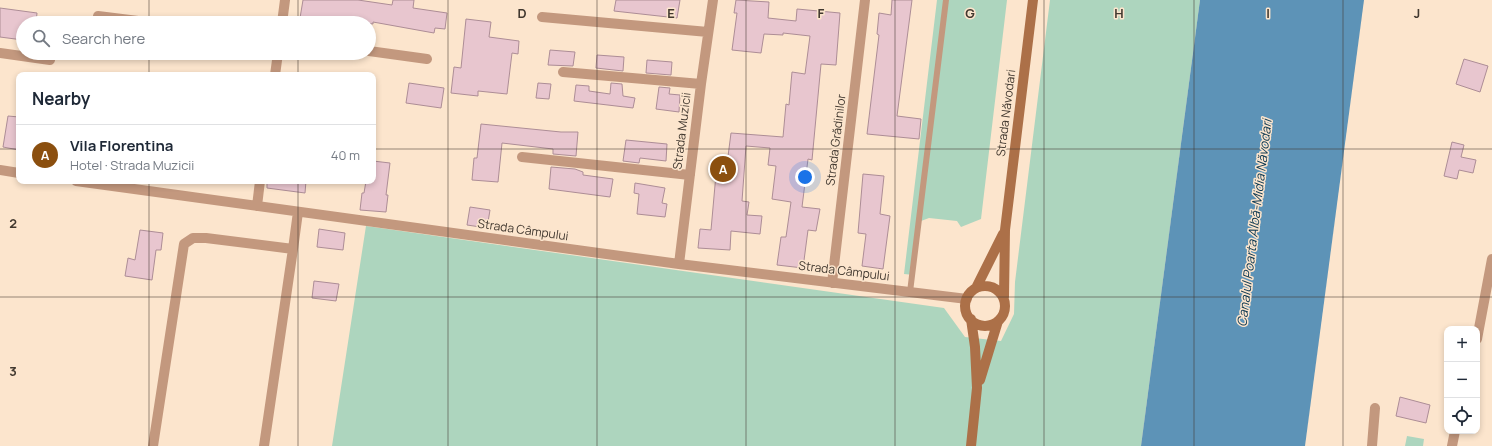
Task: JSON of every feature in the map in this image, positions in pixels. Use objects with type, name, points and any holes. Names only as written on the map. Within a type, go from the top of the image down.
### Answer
[{"type":"main road","name":"Strada Năvodari","points":[[1004,297],[1004,230],[1033,0]]},
{"type":"main road","name":"Strada Năvodari","points":[[976,288],[1004,230]]},
{"type":"main road","points":[[971,446],[978,388],[998,321],[1005,310],[1004,297],[994,288],[988,286],[976,288],[966,299],[965,308],[971,319],[978,388]]},
{"type":"main road","points":[[971,319],[980,325],[986,326],[998,321]]},
{"type":"street","points":[[283,16],[285,0]]},
{"type":"street","name":"Strada Muzicii","points":[[679,264],[713,0]]},
{"type":"street","name":"Strada Grădinilor","points":[[832,283],[865,0]]},
{"type":"street","points":[[542,17],[708,32]]},
{"type":"street","points":[[376,52],[427,59]]},
{"type":"street","points":[[0,53],[16,55]]},
{"type":"street","points":[[275,72],[277,60]]},
{"type":"street","points":[[563,72],[701,84]]},
{"type":"street","points":[[522,157],[690,175]]},
{"type":"street","points":[[0,170],[16,173]]},
{"type":"street","name":"Strada Câmpului","points":[[98,184],[679,264],[966,299]]},
{"type":"street","points":[[257,206],[260,184]]},
{"type":"street","points":[[264,446],[298,212]]},
{"type":"street","points":[[153,446],[184,244],[193,238],[206,238],[293,249]]},
{"type":"street","points":[[1479,326],[1492,258]]},
{"type":"street","points":[[1372,446],[1375,408]]},
{"type":"street","points":[[1452,446],[1454,434]]},
{"type":"lane","points":[[910,292],[946,0]]},
{"type":"green space","points":[[937,0],[1007,0],[981,219],[961,227],[957,221],[929,218],[921,221],[914,275],[904,274]]},
{"type":"green space","points":[[1050,0],[1200,0],[1141,446],[332,446],[366,226],[944,308],[965,337],[1001,341],[1014,314],[1015,282]]},
{"type":"green space","points":[[1407,436],[1424,439],[1423,446],[1405,446]]},
{"type":"water","name":"Canalul Poarta Albă-Midia Năvodari","points":[[1200,0],[1364,0],[1305,446],[1141,446]]},
{"type":"building","points":[[303,0],[358,0],[392,5],[393,0],[414,0],[413,8],[447,13],[445,29],[435,28],[434,33],[376,23],[376,16],[300,16]]},
{"type":"building","points":[[616,0],[680,0],[677,18],[614,11]]},
{"type":"building","points":[[736,0],[769,2],[768,18],[796,21],[797,9],[840,13],[836,65],[821,64],[812,160],[808,159],[802,207],[820,209],[816,231],[808,230],[803,268],[777,265],[781,237],[786,237],[791,202],[772,199],[776,166],[768,165],[770,148],[746,146],[742,201],[749,202],[747,215],[762,216],[760,234],[731,231],[730,250],[698,248],[700,229],[711,230],[717,163],[727,164],[731,133],[783,137],[786,104],[789,105],[792,72],[805,74],[810,36],[783,33],[783,35],[764,34],[761,53],[732,50],[737,13],[734,13]]},
{"type":"building","points":[[892,0],[912,0],[897,116],[921,119],[919,139],[867,134],[879,35],[877,34],[879,13],[891,15]]},
{"type":"building","points":[[0,8],[37,13],[37,16],[16,16],[16,39],[0,37]]},
{"type":"building","points":[[466,19],[491,22],[489,37],[519,41],[518,54],[512,53],[507,94],[478,91],[478,96],[451,93],[454,67],[461,68]]},
{"type":"building","points":[[550,50],[575,52],[573,66],[548,65]]},
{"type":"building","points":[[597,55],[624,57],[623,71],[596,68]]},
{"type":"building","points":[[1464,59],[1488,66],[1480,92],[1456,84]]},
{"type":"building","points":[[647,60],[672,62],[671,75],[646,73]]},
{"type":"building","points":[[409,83],[444,88],[441,108],[406,103]]},
{"type":"building","points":[[538,83],[551,84],[549,99],[536,98]]},
{"type":"building","points":[[611,83],[622,84],[623,96],[635,98],[633,108],[574,101],[576,85],[589,86],[589,91],[610,94]]},
{"type":"building","points":[[659,87],[670,88],[669,94],[680,95],[679,112],[656,109]]},
{"type":"building","points":[[8,116],[16,117],[16,149],[3,147]]},
{"type":"building","points":[[481,124],[561,132],[578,132],[576,156],[553,154],[553,149],[502,143],[498,182],[472,180],[474,158],[477,158]]},
{"type":"building","points":[[626,140],[667,144],[666,161],[640,158],[639,163],[623,161]]},
{"type":"building","points":[[1452,142],[1464,145],[1461,157],[1476,160],[1473,173],[1459,170],[1457,179],[1444,176]]},
{"type":"building","points":[[376,161],[390,163],[386,195],[388,195],[386,212],[360,210],[362,193],[364,193],[366,184],[376,184]]},
{"type":"building","points":[[551,167],[575,169],[583,172],[583,175],[613,179],[610,197],[549,189]]},
{"type":"building","points":[[863,174],[884,176],[880,214],[890,216],[883,269],[862,266],[866,234],[858,233]]},
{"type":"building","points":[[635,183],[665,188],[662,203],[667,204],[665,217],[637,214],[639,194],[634,193]]},
{"type":"building","points":[[267,184],[306,184],[305,193],[267,188]]},
{"type":"building","points":[[470,207],[490,210],[487,228],[467,225]]},
{"type":"building","points":[[319,229],[345,233],[343,250],[317,247]]},
{"type":"building","points":[[140,230],[163,233],[161,250],[156,250],[152,280],[125,276],[128,258],[135,260]]},
{"type":"building","points":[[314,281],[339,284],[336,301],[312,298]]},
{"type":"building","points":[[1400,397],[1430,405],[1426,423],[1396,416]]},
{"type":"place","name":"Vila Florentina","points":[[723,169]]}]
